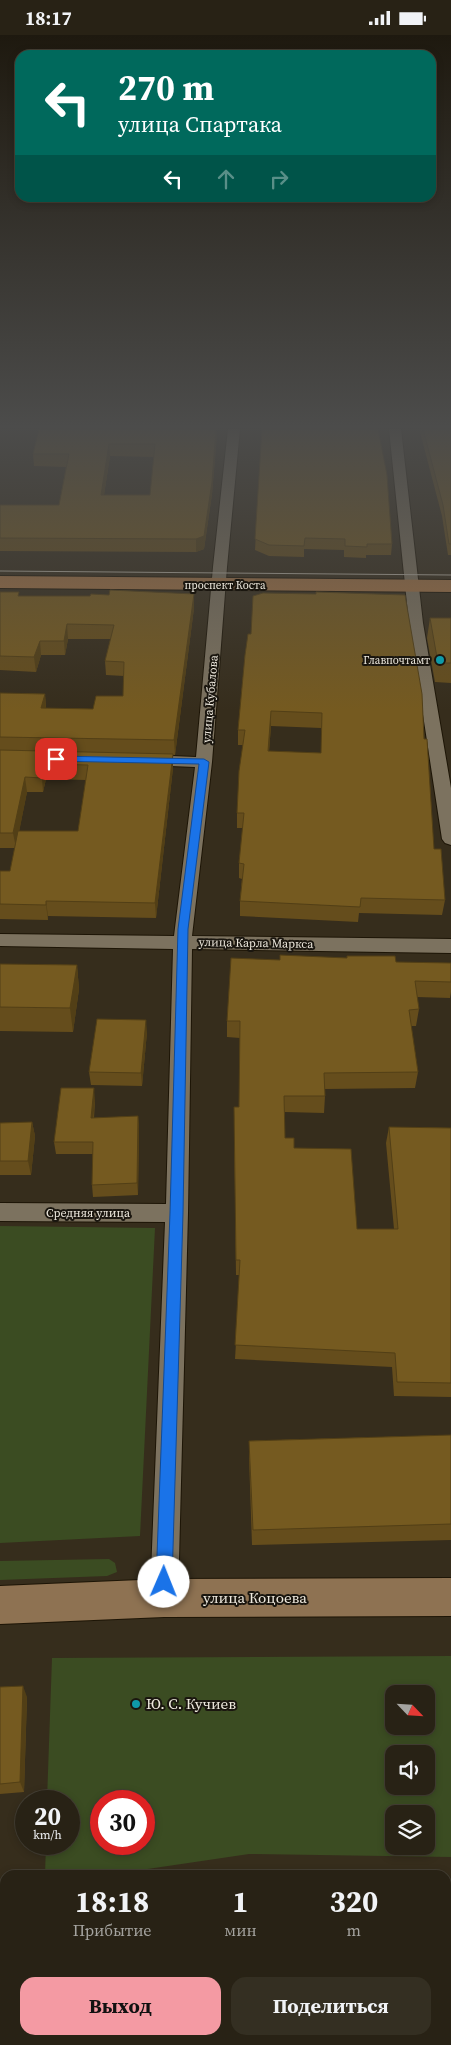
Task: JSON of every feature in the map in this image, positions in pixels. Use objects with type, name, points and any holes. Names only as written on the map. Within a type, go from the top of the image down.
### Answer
[{"type":"main road","name":"проспект Коста","points":[[0,565],[220,576]]},
{"type":"main road","name":"проспект Коста","points":[[0,583],[220,576],[416,574],[451,586]]},
{"type":"street","name":"улица Кубалова","points":[[164,1598],[177,1213],[183,929],[204,762],[225,523]]},
{"type":"street","points":[[409,523],[416,574],[416,623],[451,839]]},
{"type":"street","points":[[128,760],[204,762]]},
{"type":"street","name":"улица Карла Маркса","points":[[0,940],[451,946]]},
{"type":"street","name":"Средняя улица","points":[[0,1212],[177,1213]]},
{"type":"street","name":"улица Коцоева","points":[[0,1605],[164,1598],[451,1597]]},
{"type":"green space","points":[[0,1226],[155,1228],[140,1536],[0,1543]]},
{"type":"green space","points":[[109,1559],[115,1563],[117,1572],[107,1576],[0,1580],[0,1561]]},
{"type":"green space","points":[[451,1656],[451,1857],[249,1854],[141,1870],[45,1870],[46,1855],[80,1855],[80,1790],[47,1790],[52,1658]]},
{"type":"building","points":[[0,523],[206,523],[204,536],[196,539],[0,538]]},
{"type":"building","points":[[256,523],[390,523],[392,544],[367,544],[367,547],[345,546],[345,539],[305,538],[304,546],[269,545],[255,539]]},
{"type":"building","points":[[446,523],[451,523],[451,544],[449,544]]},
{"type":"building","points":[[110,590],[194,594],[174,740],[0,737],[0,693],[45,694],[41,708],[93,709],[96,696],[123,696],[124,662],[105,661],[114,625],[67,624],[64,641],[40,641],[34,657],[0,656],[0,592],[19,592],[18,596],[90,596],[91,594],[109,595]]},
{"type":"building","points":[[316,592],[405,595],[422,694],[424,739],[427,739],[434,849],[441,849],[445,900],[361,898],[360,907],[240,901],[244,864],[239,863],[244,813],[237,813],[239,771],[245,730],[238,730],[245,655],[248,634],[251,634],[253,596],[263,593],[316,594]],"holes":[[[271,711],[322,713],[321,753],[268,751]]]},
{"type":"building","points":[[430,618],[451,618],[451,663],[438,663]]},
{"type":"building","points":[[0,750],[173,754],[155,903],[46,901],[46,905],[0,904],[0,871],[10,871],[18,831],[78,831],[88,765],[45,764],[42,778],[25,777],[13,833],[0,833]]},
{"type":"building","points":[[280,955],[347,958],[347,956],[395,956],[396,962],[451,963],[451,982],[415,981],[419,1009],[409,1010],[418,1072],[324,1073],[325,1096],[284,1096],[285,1138],[294,1138],[294,1148],[351,1149],[357,1229],[398,1229],[389,1127],[451,1128],[451,1383],[397,1382],[395,1353],[235,1345],[240,1260],[236,1260],[234,1107],[239,1107],[240,1021],[227,1021],[231,958],[280,960]]},
{"type":"building","points":[[0,964],[77,965],[70,1008],[0,1007]]},
{"type":"building","points":[[97,1019],[146,1020],[141,1073],[89,1072]]},
{"type":"building","points":[[61,1088],[94,1088],[91,1118],[138,1116],[137,1183],[92,1185],[93,1142],[54,1142]]},
{"type":"building","points":[[32,1122],[28,1161],[0,1161],[0,1123]]},
{"type":"building","points":[[451,1435],[451,1524],[253,1530],[249,1441]]},
{"type":"building","points":[[23,1686],[20,1782],[0,1784],[0,1687]]},
{"type":"tram line","points":[[0,571],[451,575]]},
{"type":"place","name":"Главпочтамт","points":[[440,660]]},
{"type":"place","name":"Ю. С. Кучиев","points":[[136,1704]]},
{"type":"route","points":[[56,759],[204,762],[183,929],[177,1213],[164,1582]]}]
